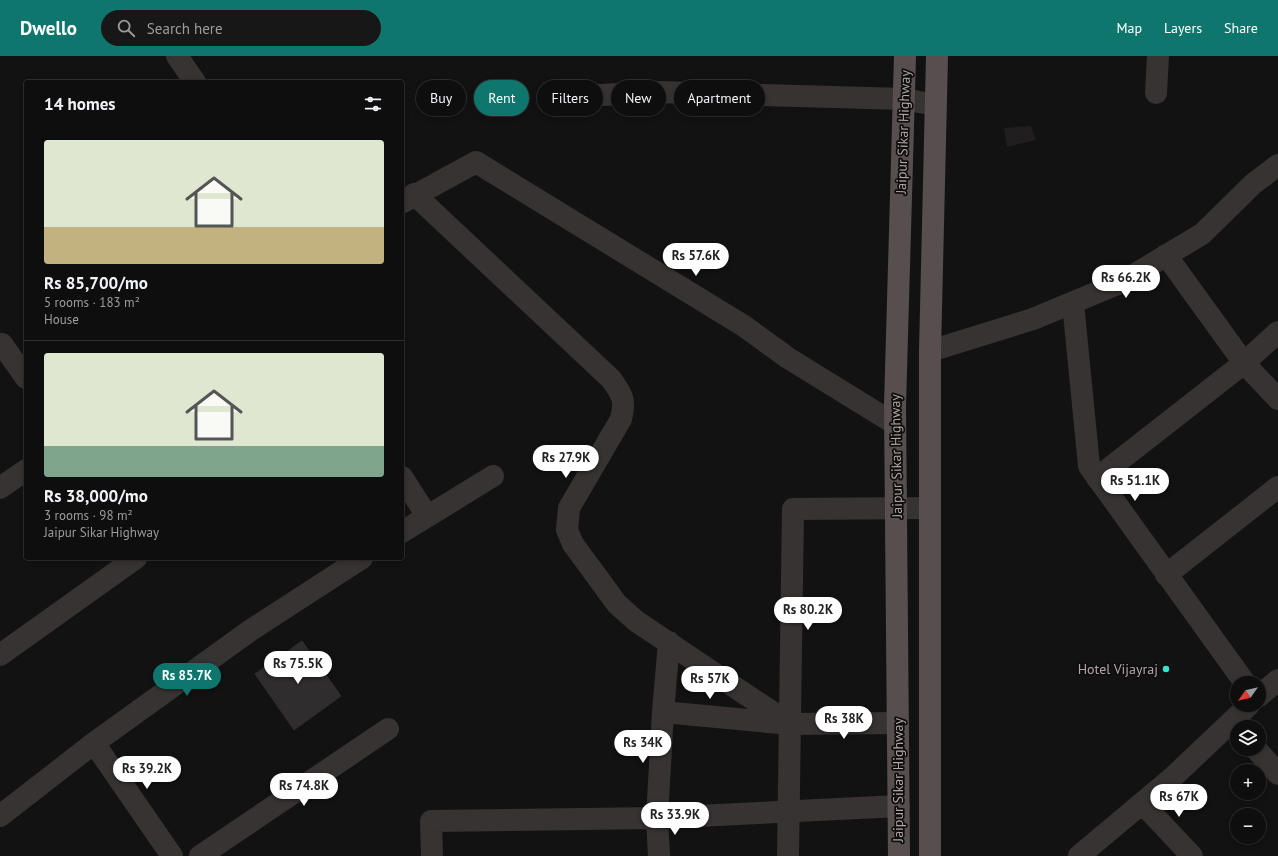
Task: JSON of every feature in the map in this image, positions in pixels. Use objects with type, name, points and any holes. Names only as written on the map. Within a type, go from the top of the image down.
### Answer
[{"type":"main road","name":"Jaipur Sikar Highway","points":[[899,856],[897,508],[895,424],[905,56]]},
{"type":"main road","points":[[930,856],[930,351],[937,56]]},
{"type":"street","points":[[178,56],[194,80]]},
{"type":"street","points":[[1156,94],[1158,56]]},
{"type":"street","points":[[603,95],[656,92],[904,99],[935,105]]},
{"type":"street","points":[[790,724],[636,621],[617,604],[573,544],[567,530],[568,508],[621,419],[625,405],[621,392],[611,379],[408,198],[476,162],[744,326],[788,358],[895,424]]},
{"type":"street","points":[[930,351],[1033,319],[1122,282],[1202,234],[1253,184],[1278,164]]},
{"type":"street","points":[[1166,255],[1244,363],[1278,399]]},
{"type":"street","points":[[1073,303],[1089,466],[1240,676]]},
{"type":"street","points":[[1097,478],[1244,363],[1278,332]]},
{"type":"street","points":[[2,344],[24,375]]},
{"type":"street","points":[[0,488],[24,471]]},
{"type":"street","points":[[404,531],[493,476]]},
{"type":"street","points":[[404,480],[427,516]]},
{"type":"street","points":[[1166,575],[1278,487]]},
{"type":"street","points":[[788,856],[793,509],[929,508]]},
{"type":"street","points":[[0,655],[133,560]]},
{"type":"street","points":[[0,816],[94,743],[251,630],[359,560]]},
{"type":"street","points":[[658,856],[657,818],[663,712],[669,642]]},
{"type":"street","points":[[663,712],[790,724],[898,722]]},
{"type":"street","points":[[1079,856],[1230,728]]},
{"type":"street","points":[[200,856],[388,729]]},
{"type":"street","points":[[94,743],[172,856]]},
{"type":"street","points":[[1262,756],[1278,774]]},
{"type":"street","points":[[1142,803],[1192,856]]},
{"type":"street","points":[[432,856],[431,821],[657,818],[899,806]]},
{"type":"shaded area","points":[[1031,126],[1036,140],[1007,147],[1004,128]]},
{"type":"building","points":[[302,641],[341,696],[294,730],[255,674]]},
{"type":"place","name":"Hotel Vijayraj","points":[[1166,669]]}]
